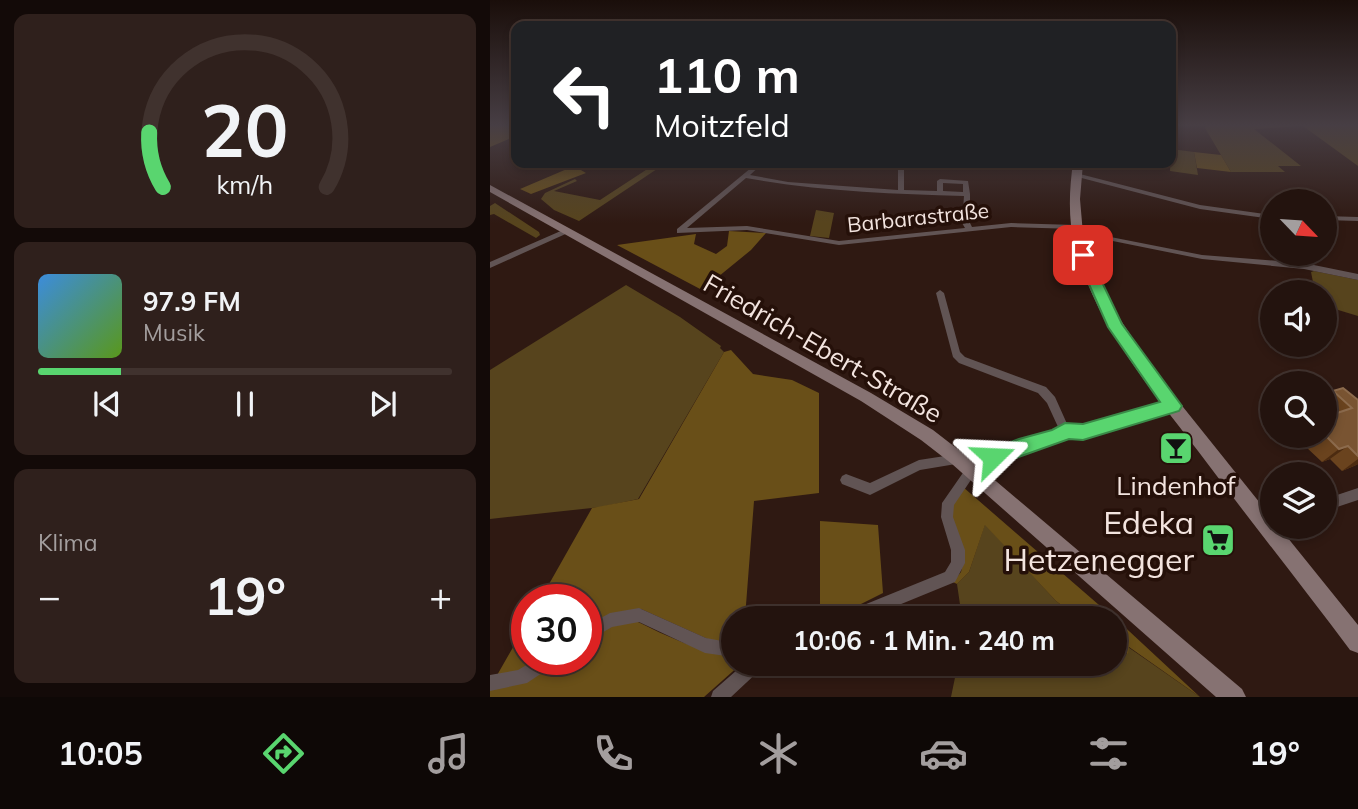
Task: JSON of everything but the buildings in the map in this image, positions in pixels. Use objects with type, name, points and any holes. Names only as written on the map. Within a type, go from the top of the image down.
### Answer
[{"type":"main road","points":[[1077,169],[1074,200],[1077,230],[1090,274],[1116,327],[1173,406],[1260,512]]},
{"type":"main road","name":"Friedrich-Ebert-Straße","points":[[490,188],[866,397],[927,435],[1234,697]]},
{"type":"main road","points":[[1281,539],[1358,642]]},
{"type":"street","points":[[744,176],[754,168]]},
{"type":"street","points":[[902,168],[904,192]]},
{"type":"street","points":[[1077,169],[1200,207],[1260,215]]},
{"type":"street","points":[[744,176],[788,184],[967,194]]},
{"type":"street","name":"Barbarastraße","points":[[744,176],[680,231],[747,228],[839,243],[1011,225],[1077,230],[1202,257],[1304,266],[1358,277]]},
{"type":"street","points":[[940,193],[940,181],[966,182],[969,229]]},
{"type":"street","points":[[1337,218],[1358,219]]},
{"type":"street","points":[[490,265],[566,232]]},
{"type":"street","points":[[940,293],[956,354],[962,360],[1042,390],[1051,400],[1065,431]]},
{"type":"street","points":[[993,457],[1057,437],[1065,431],[1083,432],[1173,406]]},
{"type":"street","points":[[846,480],[870,489],[919,465],[964,465],[948,503],[947,517],[958,550],[958,563],[950,577],[879,606]]},
{"type":"street","points":[[1337,501],[1358,495]]},
{"type":"street","points":[[602,625],[625,615],[639,615],[705,645],[721,648]]},
{"type":"street","points":[[490,683],[524,675]]},
{"type":"street","points":[[719,697],[742,676]]},
{"type":"shaded area","points":[[1176,158],[1195,158],[1198,175],[1170,171],[1170,168],[1176,168]]},
{"type":"shaded area","points":[[1195,158],[1222,158],[1231,172],[1197,168]]},
{"type":"shaded area","points":[[1222,158],[1290,158],[1301,166],[1278,166],[1285,172],[1231,172]]},
{"type":"shaded area","points":[[1346,158],[1358,158],[1358,166]]},
{"type":"shaded area","points":[[569,168],[577,168],[586,173],[531,194],[520,189]]},
{"type":"shaded area","points":[[649,168],[658,168],[579,221],[554,210],[541,199],[545,193],[575,179],[577,181],[554,191],[600,200]]},
{"type":"shaded area","points":[[495,203],[540,235],[536,238],[494,214],[490,215],[490,206]]},
{"type":"shaded area","points":[[816,210],[834,213],[829,238],[810,236]]},
{"type":"shaded area","points":[[729,231],[766,233],[751,250],[702,290],[617,245],[696,234],[694,244],[716,254],[727,246]]},
{"type":"shaded area","points":[[1311,272],[1358,280],[1358,316],[1337,310],[1337,280],[1313,280]]},
{"type":"shaded area","points":[[626,285],[680,317],[721,346],[724,352],[638,499],[601,507],[490,519],[490,370]]},
{"type":"shaded area","points":[[731,350],[753,374],[792,380],[819,393],[819,493],[754,501],[746,606],[721,606],[721,641],[710,640],[641,609],[611,615],[602,620],[602,584],[549,584],[592,508],[639,499],[724,352]]},
{"type":"shaded area","points":[[963,487],[1100,606],[1063,606],[985,525],[969,572],[957,584],[953,582],[961,572],[964,560],[952,525],[950,504]]},
{"type":"shaded area","points":[[820,521],[878,525],[883,593],[857,606],[820,606]]},
{"type":"shaded area","points":[[985,524],[1063,606],[960,606],[957,584],[969,572]]},
{"type":"shaded area","points":[[636,621],[683,642],[721,654],[721,676],[728,676],[704,697],[490,697],[490,690],[533,675],[602,675],[602,631]]},
{"type":"shaded area","points":[[1127,629],[1200,697],[1129,647],[1128,654]]},
{"type":"shaded area","points":[[1128,647],[1200,697],[951,697],[955,676],[1127,676]]},
{"type":"shaded area","points":[[511,651],[511,673],[496,677]]},
{"type":"place","name":"Lindenhof","points":[[1176,448]]},
{"type":"place","name":"Edeka Hetzenegger","points":[[1218,540]]},
{"type":"route","points":[[993,457],[1057,437],[1065,431],[1083,432],[1173,406],[1116,327],[1083,255]]}]
